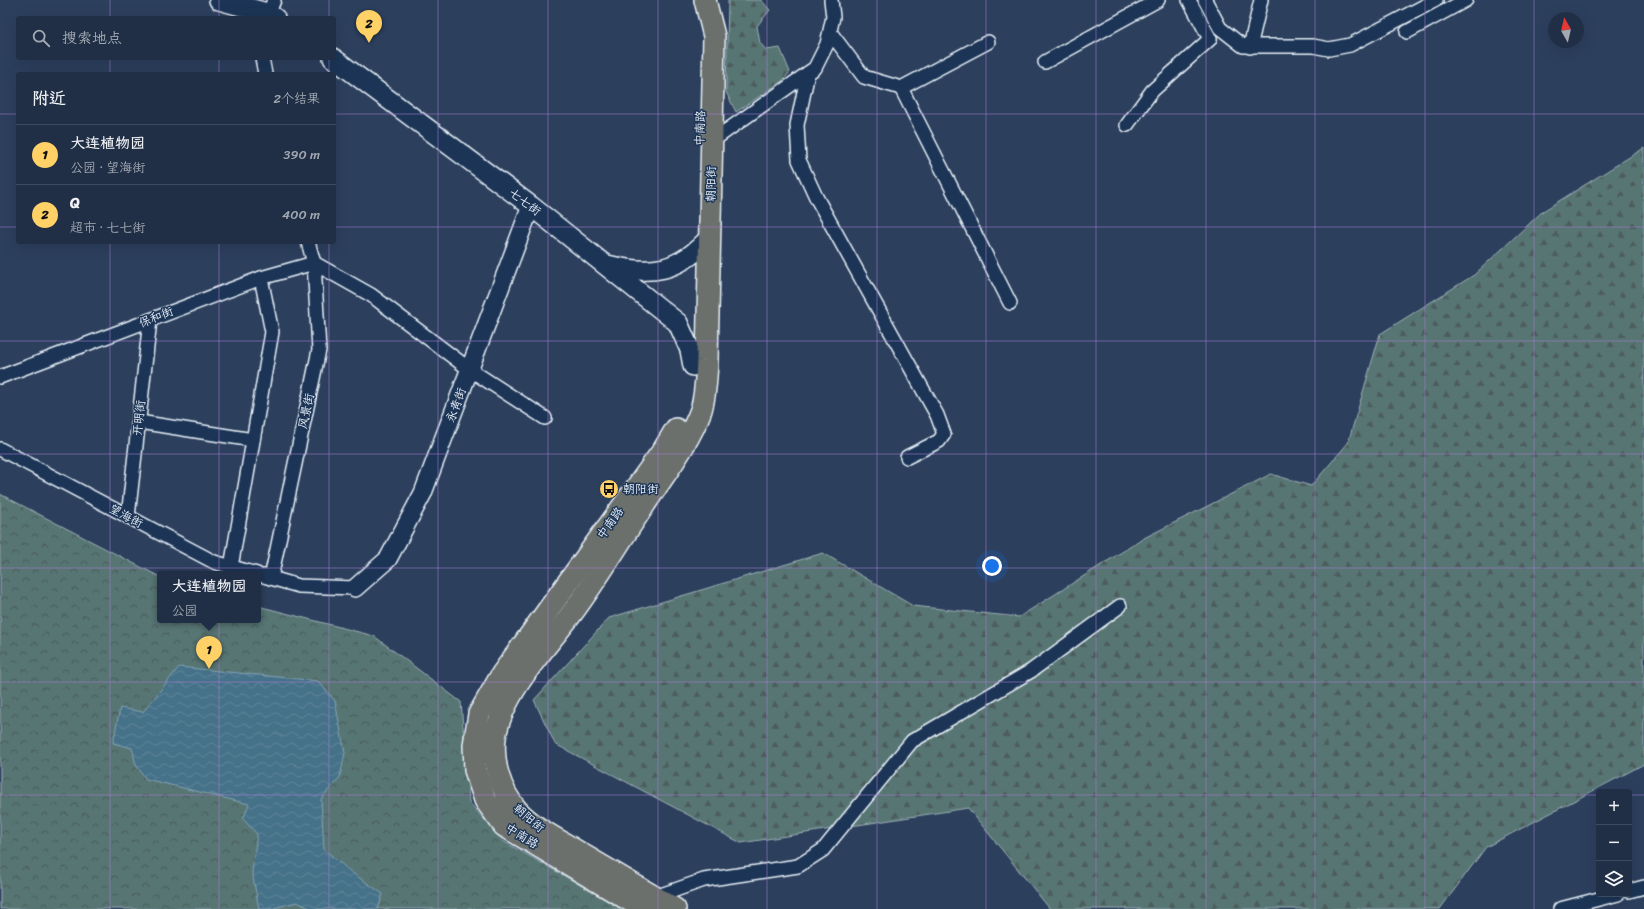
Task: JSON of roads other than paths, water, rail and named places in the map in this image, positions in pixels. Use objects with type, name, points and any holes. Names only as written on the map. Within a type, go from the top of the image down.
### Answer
[{"type":"main road","points":[[219,0],[271,12]]},
{"type":"main road","name":"朝阳街","points":[[675,909],[650,903],[540,829],[518,812],[509,800],[499,779],[494,758],[495,737],[499,722],[511,696],[525,673],[574,611],[693,428],[706,390],[714,36],[705,0]]},
{"type":"main road","name":"中南路","points":[[650,903],[504,826],[485,800],[475,770],[474,745],[479,714],[502,674],[664,449],[687,409],[693,382],[694,366],[696,253],[703,58],[714,36]]},
{"type":"main road","name":"七七街","points":[[336,60],[530,206],[678,323],[690,350],[694,366]]},
{"type":"main road","points":[[603,264],[623,269],[657,271],[676,265],[696,253],[710,238]]},
{"type":"street","points":[[714,36],[716,0]]},
{"type":"street","points":[[712,141],[814,68],[827,44],[834,17],[831,0]]},
{"type":"street","points":[[1045,62],[1158,0]]},
{"type":"street","points":[[1127,125],[1152,91],[1210,40],[1189,0]]},
{"type":"street","points":[[1205,0],[1220,28],[1243,46],[1313,46],[1329,49],[1350,44],[1436,0]]},
{"type":"street","points":[[1250,46],[1261,0]]},
{"type":"street","points":[[1406,32],[1466,0]]},
{"type":"street","points":[[830,32],[864,77],[901,88],[988,42]]},
{"type":"street","points":[[262,60],[265,72]]},
{"type":"street","points":[[808,73],[797,125],[799,160],[816,197],[937,415],[944,434],[939,441],[907,457]]},
{"type":"street","points":[[901,88],[1010,303]]},
{"type":"street","name":"永青街","points":[[355,588],[388,559],[423,492],[530,206]]},
{"type":"street","name":"风景街","points":[[272,578],[319,350],[314,263],[309,244]]},
{"type":"street","points":[[314,263],[371,295],[470,369],[545,418]]},
{"type":"street","name":"保和街","points":[[0,377],[261,278],[314,263]]},
{"type":"street","points":[[231,567],[272,332],[261,278]]},
{"type":"street","name":"开明街","points":[[128,517],[150,320]]},
{"type":"street","points":[[139,422],[253,440]]},
{"type":"street","name":"望海街","points":[[0,449],[214,562],[246,571]]},
{"type":"street","name":"望海街","points":[[261,575],[299,586],[355,588]]},
{"type":"street","points":[[650,903],[704,880],[798,866],[823,850],[912,741],[1031,671],[1120,606]]},
{"type":"street","points":[[1632,890],[1644,887]]},
{"type":"street","points":[[1560,909],[1606,897]]},
{"type":"water","points":[[179,667],[318,681],[335,701],[345,753],[340,777],[321,799],[324,849],[351,872],[383,894],[378,909],[312,909],[297,902],[270,909],[259,909],[252,872],[257,834],[243,819],[249,804],[146,779],[136,765],[132,748],[113,743],[120,708],[143,712]]},
{"type":"place","name":"Q","points":[[369,43]]},
{"type":"place","name":"朝阳街","points":[[609,489]]},
{"type":"place","name":"大连植物园","points":[[209,669]]}]
